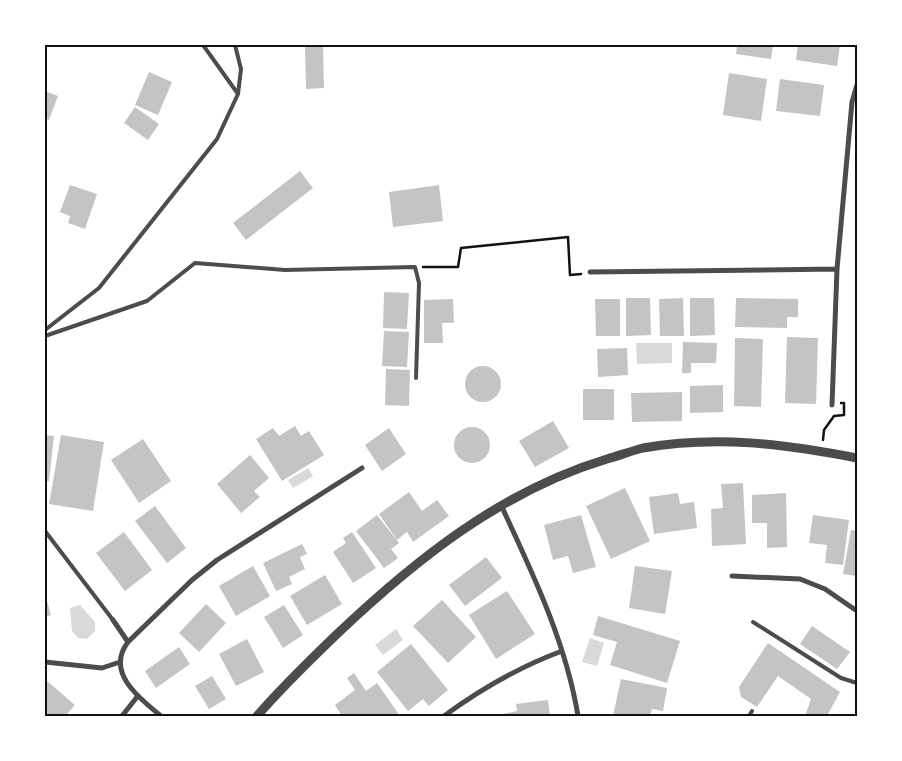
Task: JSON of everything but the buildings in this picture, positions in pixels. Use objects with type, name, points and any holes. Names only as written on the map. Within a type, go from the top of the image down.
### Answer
[{"type":"street","points":[[832,405],[836,270],[852,102],[857,85]]},
{"type":"street","points":[[590,272],[836,270]]},
{"type":"street","points":[[257,716],[282,686],[368,604],[440,545],[501,505],[536,486],[586,465],[642,448],[721,440],[776,444],[857,458]]},
{"type":"street","points":[[161,716],[137,697],[125,680],[120,662],[122,650],[128,642],[192,580],[217,560],[362,468]]},
{"type":"street","points":[[501,505],[532,571],[562,651],[574,691],[578,716]]},
{"type":"street","points":[[732,576],[800,580],[825,589],[857,611]]},
{"type":"street","points":[[113,620],[128,642]]},
{"type":"street","points":[[444,716],[476,693],[527,664],[562,651]]},
{"type":"street","points":[[45,662],[102,668],[120,662]]},
{"type":"street","points":[[122,716],[137,697]]},
{"type":"lane","points":[[203,45],[238,94]]},
{"type":"lane","points":[[45,330],[99,288],[218,139],[238,94],[241,69],[235,45]]},
{"type":"lane","points":[[45,336],[147,301],[195,263],[285,270],[415,267],[420,283],[416,378]]},
{"type":"lane","points":[[45,531],[113,620]]},
{"type":"lane","points":[[753,622],[841,678],[857,683]]},
{"type":"lane","points":[[749,716],[752,711]]},
{"type":"path","points":[[415,267],[458,266],[461,248],[568,237],[570,275],[590,272]]},
{"type":"path","points":[[822,452],[824,430],[834,416],[844,416],[844,403]]},
{"type":"shaded area","points":[[636,343],[672,343],[672,363],[637,364]]},
{"type":"shaded area","points":[[308,468],[313,476],[293,488],[288,480]]},
{"type":"shaded area","points":[[80,605],[95,622],[95,631],[87,639],[78,638],[72,631],[70,608]]},
{"type":"shaded area","points":[[396,629],[403,640],[383,655],[375,645]]},
{"type":"shaded area","points":[[590,638],[604,643],[597,666],[582,662]]}]
